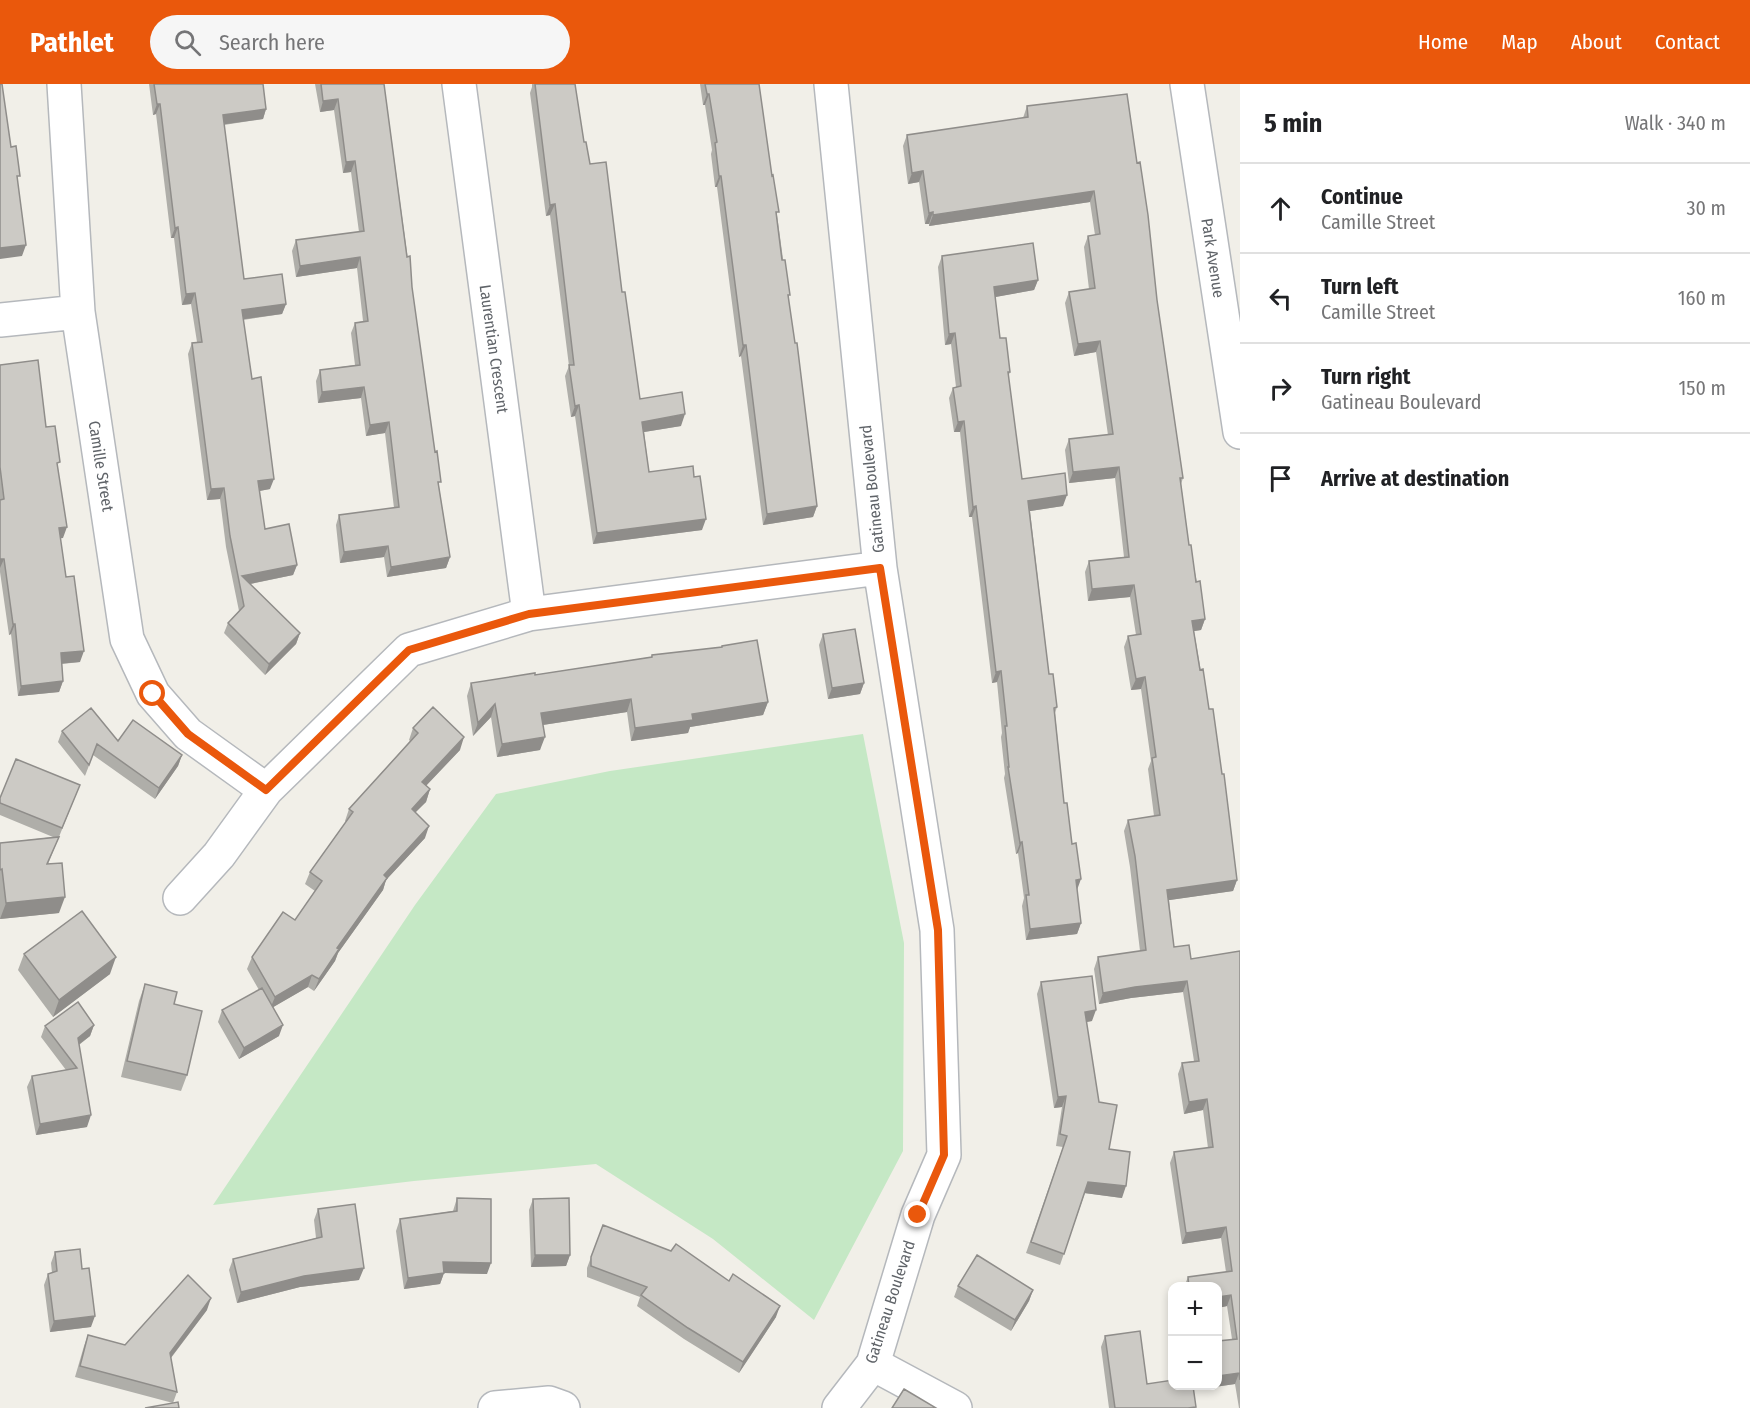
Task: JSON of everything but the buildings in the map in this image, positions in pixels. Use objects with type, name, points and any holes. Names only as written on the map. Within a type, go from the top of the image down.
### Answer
[{"type":"street","name":"Camille Street","points":[[63,84],[78,312],[127,639],[153,694],[188,734],[266,790]]},
{"type":"street","name":"Laurentian Crescent","points":[[459,84],[529,614]]},
{"type":"street","name":"Park Avenue","points":[[1187,84],[1240,432]]},
{"type":"street","name":"Gatineau Boulevard","points":[[838,1408],[873,1364],[918,1215],[944,1155],[938,930],[880,568],[839,85]]},
{"type":"street","points":[[0,320],[78,312]]},
{"type":"street","points":[[180,898],[219,855],[266,790],[409,650],[529,614],[880,568]]},
{"type":"street","points":[[873,1364],[955,1408]]},
{"type":"street","points":[[495,1408],[549,1403],[563,1408]]},
{"type":"green space","points":[[863,734],[904,943],[903,1151],[814,1320],[713,1239],[596,1164],[414,1181],[213,1205],[415,905],[496,794],[610,771]]},
{"type":"route","points":[[153,694],[188,734],[266,790],[409,650],[529,614],[880,568],[938,930],[944,1155],[918,1215]]}]
